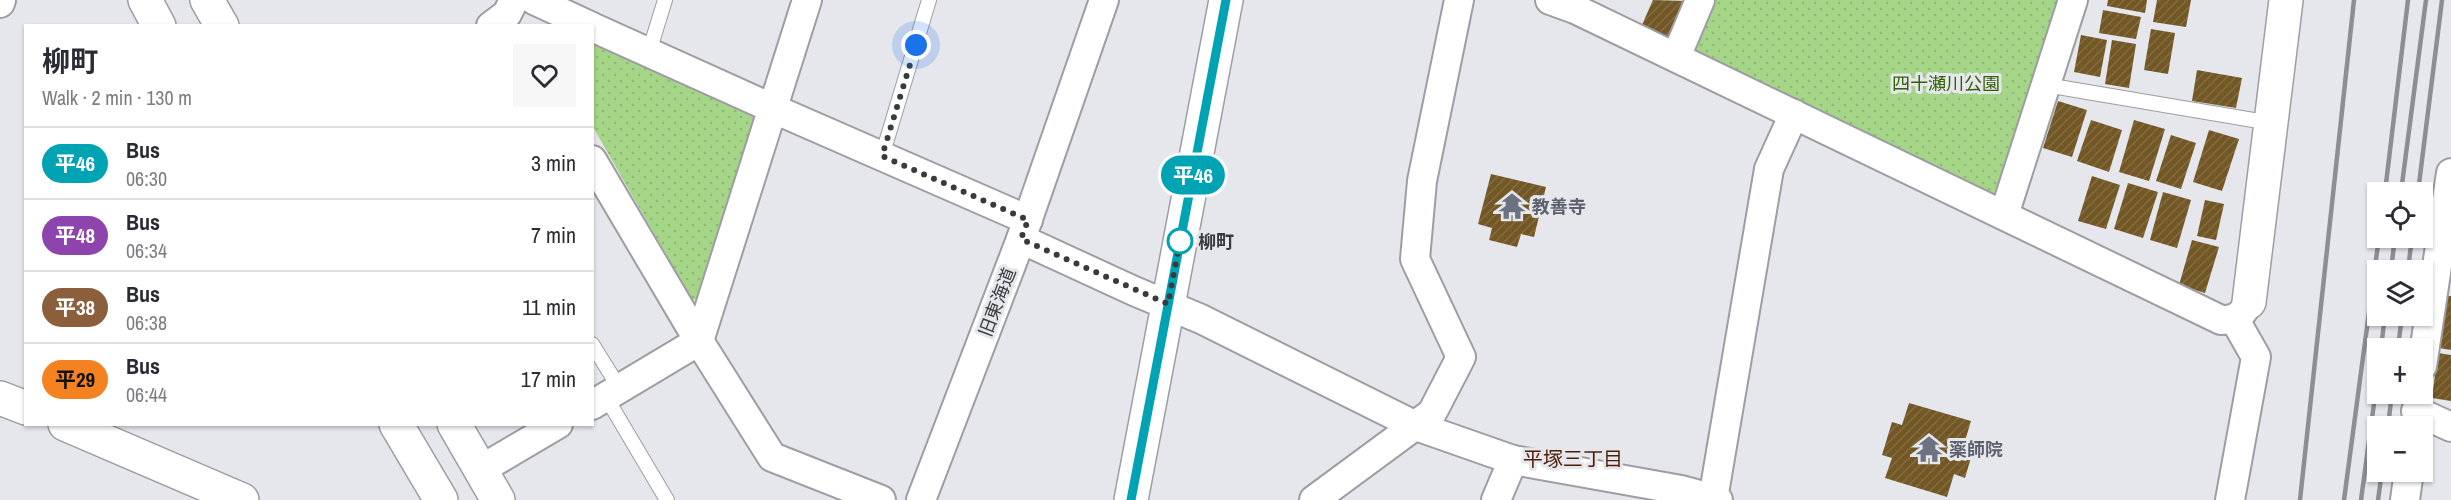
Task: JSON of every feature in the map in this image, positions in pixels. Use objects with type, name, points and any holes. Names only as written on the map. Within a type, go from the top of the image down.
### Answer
[{"type":"main road","points":[[145,0],[158,24]]},
{"type":"main road","points":[[207,0],[221,24]]},
{"type":"main road","points":[[1131,500],[1226,0]]},
{"type":"main road","points":[[2242,311],[2271,123],[2286,0]]},
{"type":"main road","points":[[0,398],[24,407]]},
{"type":"main road","points":[[75,426],[105,432],[242,500]]},
{"type":"main road","points":[[397,426],[441,500]]},
{"type":"main road","points":[[455,426],[498,500]]},
{"type":"street","points":[[534,0],[587,24]]},
{"type":"street","points":[[606,397],[699,341],[807,0]]},
{"type":"street","name":"旧東海道","points":[[921,500],[1024,229],[1104,0]]},
{"type":"street","points":[[1314,500],[1432,413],[1461,357],[1415,259],[1422,181],[1459,0]]},
{"type":"street","points":[[1550,0],[1575,9],[1676,57],[2221,320],[2242,311],[2256,357],[2230,500]]},
{"type":"street","points":[[1676,57],[1700,0]]},
{"type":"street","points":[[2004,214],[2073,0]]},
{"type":"street","points":[[594,27],[882,156],[1168,304],[1416,426],[1513,460],[1681,490],[1716,500],[1769,169],[1794,114]]},
{"type":"street","points":[[594,166],[772,457],[881,500]]},
{"type":"street","points":[[2426,338],[2451,173]]},
{"type":"street","points":[[2416,410],[2451,427]]},
{"type":"street","points":[[480,470],[555,426]]},
{"type":"street","points":[[1496,500],[1513,460]]},
{"type":"street","points":[[2405,500],[2407,482]]},
{"type":"lane","points":[[649,52],[665,0]]},
{"type":"lane","points":[[882,156],[929,0]]},
{"type":"lane","points":[[2046,86],[2271,123]]},
{"type":"lane","points":[[594,352],[606,397],[667,500]]},
{"type":"green space","name":"四十瀬川公園","points":[[1710,0],[2059,0],[1998,192],[1990,195],[1697,52],[1691,44]]},
{"type":"green space","points":[[594,39],[748,106],[754,121],[700,298],[692,300],[594,129]]},
{"type":"building","points":[[1653,0],[1686,1],[1669,38],[1642,25]]},
{"type":"building","points":[[2108,0],[2147,0],[2145,13],[2107,6]]},
{"type":"building","points":[[2157,0],[2191,0],[2186,27],[2153,22]]},
{"type":"building","points":[[2103,10],[2141,17],[2136,39],[2099,33]]},
{"type":"building","points":[[2151,29],[2175,33],[2168,74],[2144,70]]},
{"type":"building","points":[[2081,35],[2107,40],[2100,77],[2074,72]]},
{"type":"building","points":[[2112,40],[2136,44],[2129,88],[2105,84]]},
{"type":"building","points":[[2197,70],[2242,78],[2236,108],[2192,101]]},
{"type":"building","points":[[2058,101],[2087,110],[2072,157],[2043,148]]},
{"type":"building","points":[[2091,120],[2122,130],[2109,172],[2077,161]]},
{"type":"building","points":[[2134,120],[2165,129],[2149,181],[2119,172]]},
{"type":"building","points":[[2209,130],[2239,139],[2222,191],[2193,182]]},
{"type":"building","points":[[2171,135],[2196,143],[2181,189],[2156,181]]},
{"type":"building","name":"教善寺","points":[[1491,174],[1546,187],[1534,237],[1521,234],[1517,247],[1489,240],[1492,228],[1478,224]]},
{"type":"building","points":[[2092,176],[2120,185],[2106,229],[2078,221]]},
{"type":"building","points":[[2128,183],[2158,192],[2143,238],[2114,229]]},
{"type":"building","points":[[2163,192],[2191,200],[2177,248],[2150,240]]},
{"type":"building","points":[[2205,200],[2224,204],[2216,240],[2197,236]]},
{"type":"building","points":[[2192,240],[2219,247],[2205,293],[2179,285]]},
{"type":"building","points":[[2447,296],[2451,296],[2451,350],[2439,348]]},
{"type":"building","points":[[2438,353],[2451,355],[2451,401],[2433,398]]},
{"type":"building","name":"薬師院","points":[[1909,403],[1971,421],[1965,441],[1975,444],[1965,478],[1954,474],[1947,497],[1885,478],[1892,458],[1882,455],[1892,422],[1902,425]]},
{"type":"railway","points":[[2300,500],[2354,0]]},
{"type":"railway","points":[[2386,182],[2408,0]]},
{"type":"railway","points":[[2402,182],[2426,0]]},
{"type":"railway","points":[[2419,182],[2442,0]]},
{"type":"railway","points":[[2344,500],[2378,248]]},
{"type":"railway","points":[[2392,260],[2394,248]]},
{"type":"railway","points":[[2409,260],[2411,248]]},
{"type":"railway","points":[[2382,338],[2384,326]]},
{"type":"railway","points":[[2399,338],[2401,326]]},
{"type":"railway","points":[[2361,500],[2374,404]]},
{"type":"railway","points":[[2389,416],[2391,404]]},
{"type":"railway","points":[[2378,500],[2380,482]]},
{"type":"bus line","name":"平46","points":[[1131,500],[1226,0]]},
{"type":"place","name":"教善寺","points":[[1512,206]]},
{"type":"place","name":"柳町","points":[[1180,241]]},
{"type":"place","name":"薬師院","points":[[1929,449]]},
{"type":"district","name":"平塚三丁目","points":[[1573,458]]},
{"type":"route","points":[[916,45],[882,156],[1028,220],[1021,239],[1134,291],[1168,304],[1180,241]]}]
